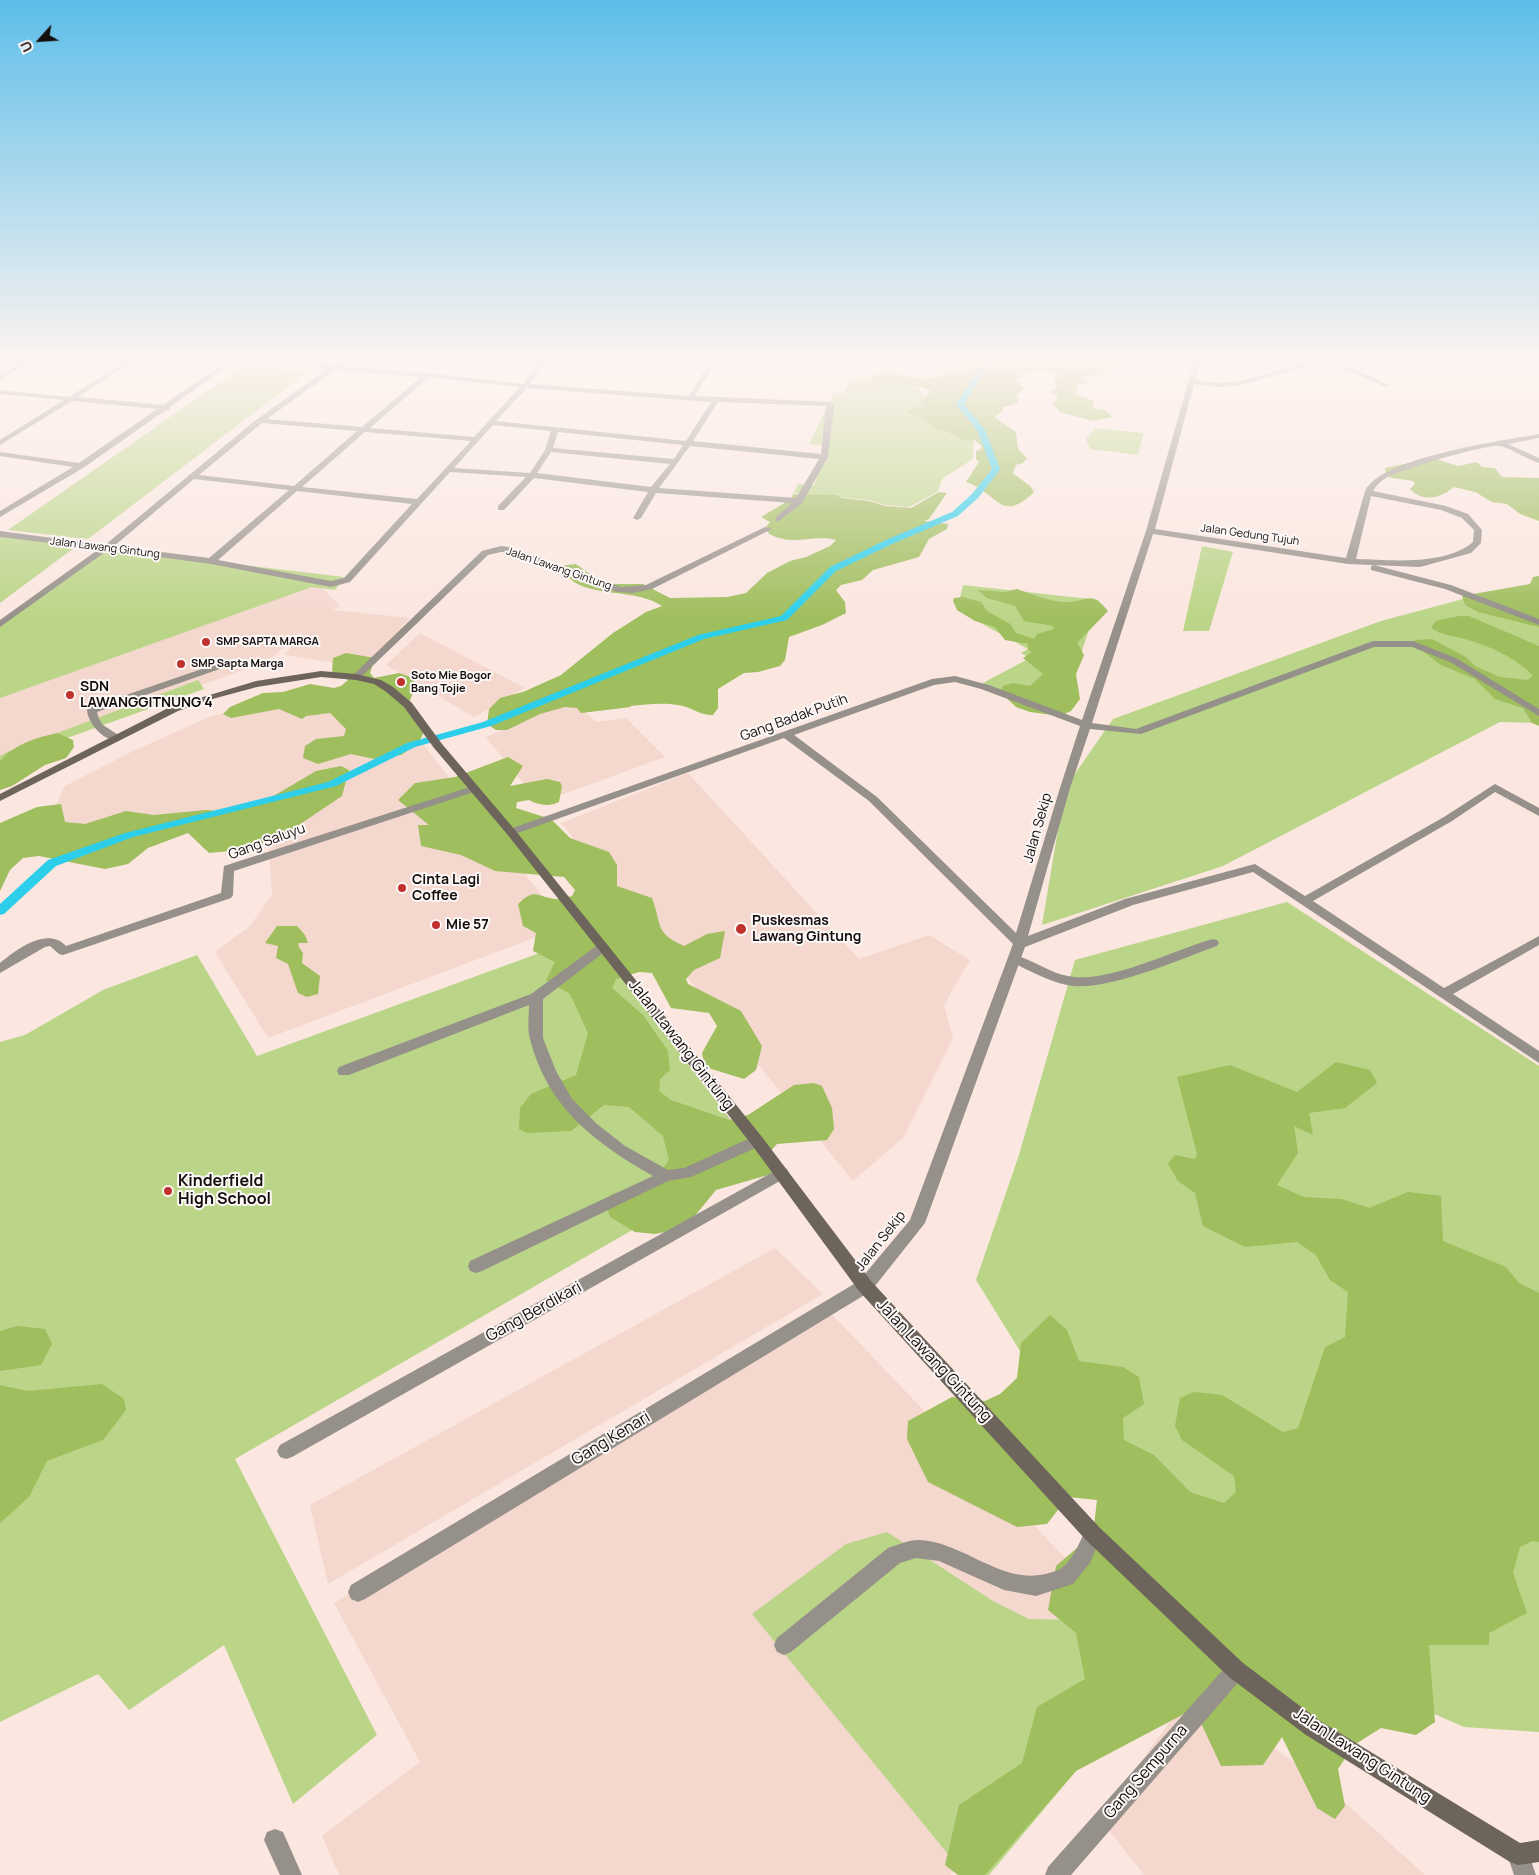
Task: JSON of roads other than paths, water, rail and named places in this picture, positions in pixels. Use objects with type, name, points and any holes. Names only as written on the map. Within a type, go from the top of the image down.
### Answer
[{"type":"main road","name":"Jalan Lawang Gintung","points":[[0,798],[174,709],[212,696],[256,684],[322,674],[356,677],[377,682],[389,689],[408,705],[438,746],[511,832],[603,947],[782,1173],[865,1286],[1093,1534],[1236,1670],[1313,1728],[1528,1853]]},
{"type":"street","points":[[0,514],[111,446]]},
{"type":"street","name":"Jalan Lawang Gintung","points":[[0,624],[106,548],[231,446]]},
{"type":"street","points":[[211,561],[345,446]]},
{"type":"street","name":"Jalan Lawang Gintung","points":[[0,534],[211,561],[331,584],[340,583],[347,580],[450,470],[470,446]]},
{"type":"street","points":[[501,508],[532,475],[550,446]]},
{"type":"street","points":[[637,518],[653,490],[676,462],[685,446]]},
{"type":"street","points":[[702,446],[824,457]]},
{"type":"street","points":[[779,519],[799,501],[824,457],[825,446]]},
{"type":"street","name":"Jalan Sekip","points":[[865,1286],[917,1224],[1015,959],[1059,810],[1150,531],[1174,446]]},
{"type":"street","points":[[1348,561],[1352,558],[1369,493],[1377,479],[1398,469],[1495,446]]},
{"type":"street","points":[[1504,446],[1539,461]]},
{"type":"street","points":[[549,450],[676,462]]},
{"type":"street","points":[[0,454],[80,466]]},
{"type":"street","points":[[450,470],[532,475],[653,490],[799,501]]},
{"type":"street","points":[[194,477],[418,502]]},
{"type":"street","name":"Jalan Gedung Tujuh","points":[[1150,531],[1348,561],[1420,564],[1468,551],[1476,543],[1478,530],[1466,516],[1444,508],[1369,493]]},
{"type":"street","name":"Jalan Lawang Gintung","points":[[356,677],[485,554],[492,551],[508,550],[620,590],[633,590],[649,587],[768,529]]},
{"type":"street","points":[[1348,561],[1448,587],[1539,622]]},
{"type":"street","name":"Gang Badak Putih","points":[[511,832],[932,682],[955,680],[985,687],[1087,725],[1137,732],[1373,644],[1413,644],[1453,660],[1539,713]]},
{"type":"street","points":[[116,738],[100,729],[92,715],[92,710],[231,662]]},
{"type":"street","points":[[787,735],[872,798],[1020,944],[1129,902],[1255,868],[1539,1058]]},
{"type":"street","points":[[1304,901],[1448,819],[1495,787],[1539,813]]},
{"type":"street","name":"Gang Saluyu","points":[[0,969],[18,956],[50,942],[56,944],[64,951],[227,895],[228,869],[473,788]]},
{"type":"street","points":[[1443,994],[1539,940]]},
{"type":"street","points":[[1015,959],[1068,980],[1089,980],[1112,976],[1213,943]]},
{"type":"street","points":[[344,1071],[536,997],[603,947]]},
{"type":"street","points":[[536,997],[534,1005],[536,1038],[550,1071],[567,1103],[592,1128],[620,1150],[666,1176]]},
{"type":"street","points":[[476,1266],[666,1176],[686,1173],[757,1141]]},
{"type":"street","name":"Gang Berdikari","points":[[286,1451],[782,1173]]},
{"type":"street","name":"Gang Kenari","points":[[358,1592],[865,1286]]},
{"type":"street","points":[[784,1644],[894,1555],[916,1549],[940,1552],[1004,1581],[1036,1586],[1066,1577],[1083,1556],[1093,1534]]},
{"type":"street","name":"Gang Sempurna","points":[[1056,1875],[1236,1670]]},
{"type":"street","points":[[275,1840],[291,1875]]},
{"type":"street","points":[[1525,1875],[1528,1853]]},
{"type":"waterway","points":[[0,911],[52,863],[129,835],[332,784],[411,745],[487,724],[701,637],[784,618],[833,569],[889,542],[955,514],[975,496],[996,469],[987,446]]},
{"type":"place","name":"SMP SAPTA MARGA","points":[[206,642]]},
{"type":"place","name":"SMP Sapta Marga","points":[[181,664]]},
{"type":"place","name":"Soto Mie Bogor Bang Tojie","points":[[401,682]]},
{"type":"place","name":"SDN LAWANGGITNUNG 4","points":[[70,695]]},
{"type":"place","name":"Cinta Lagi Coffee","points":[[402,888]]},
{"type":"place","name":"Mie 57","points":[[436,925]]},
{"type":"place","name":"Puskesmas Lawang Gintung","points":[[741,929]]},
{"type":"place","name":"Kinderfield High School","points":[[168,1191]]}]
